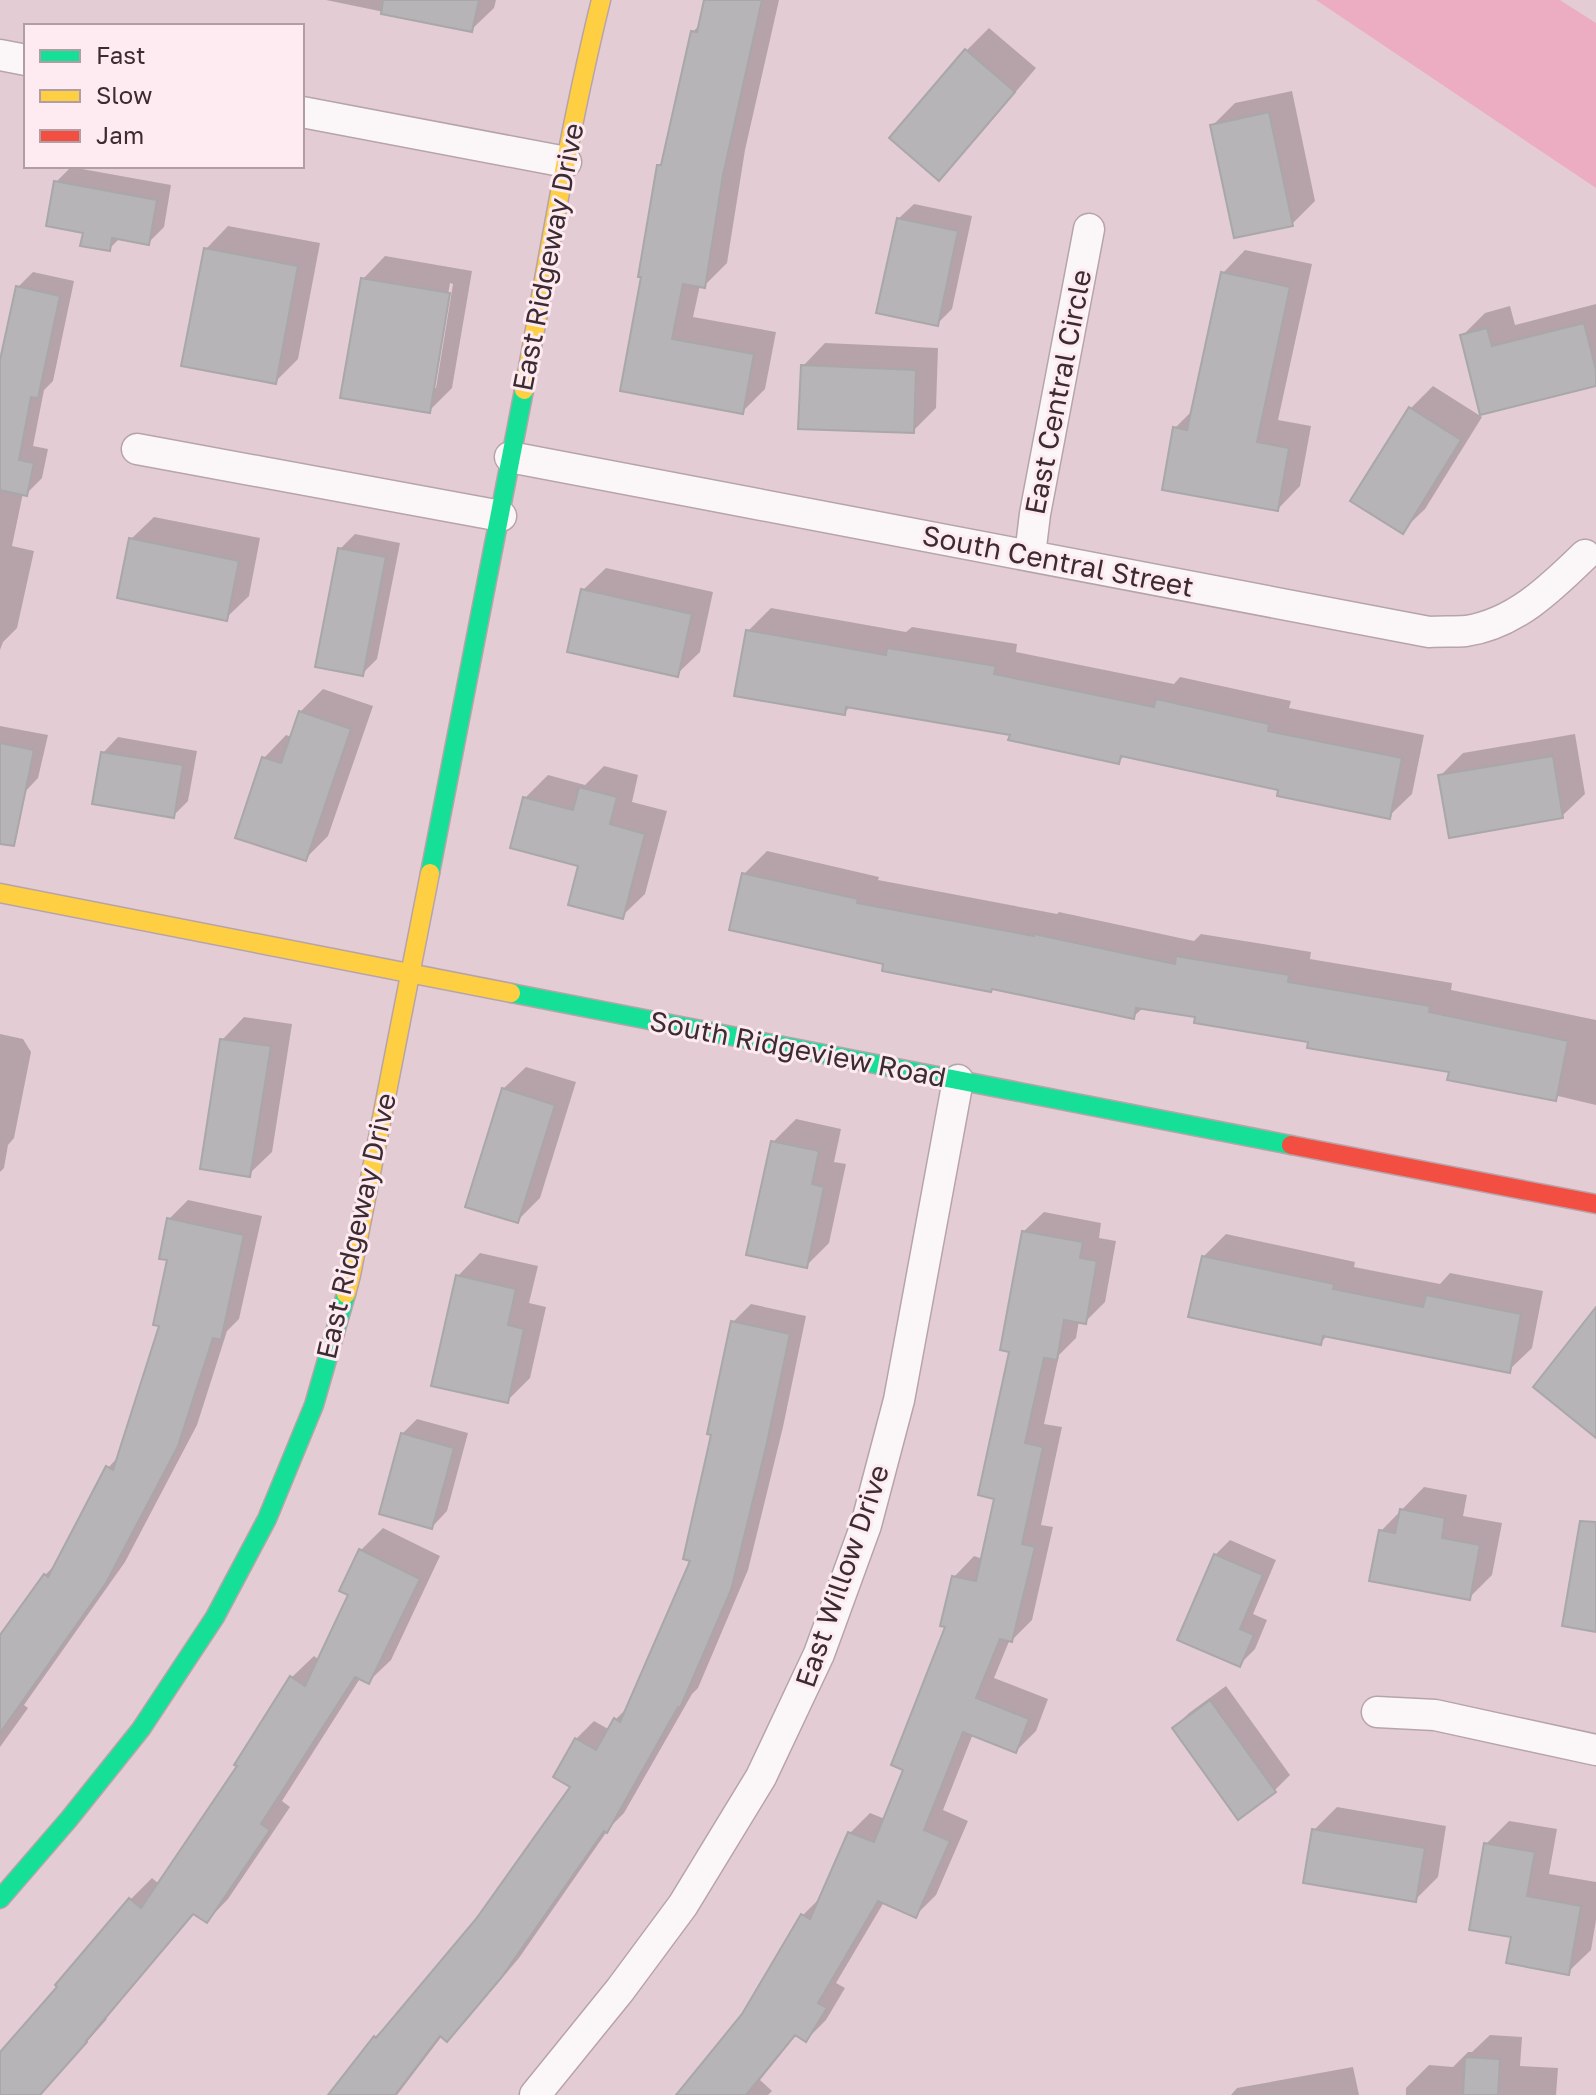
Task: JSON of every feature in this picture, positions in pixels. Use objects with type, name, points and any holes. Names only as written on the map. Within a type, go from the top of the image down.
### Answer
[{"type":"street","name":"East Ridgeway Drive","points":[[0,1899],[141,1729],[215,1617],[267,1519],[314,1405],[351,1275],[501,516],[566,162],[601,0]]},
{"type":"street","points":[[0,55],[24,60]]},
{"type":"street","points":[[304,112],[566,162]]},
{"type":"street","name":"East Central Circle","points":[[1030,555],[1089,229]]},
{"type":"street","points":[[137,449],[501,516]]},
{"type":"street","name":"South Central Street","points":[[510,457],[1429,632],[1468,631],[1513,616],[1585,555]]},
{"type":"street","name":"South Ridgeview Road","points":[[0,893],[1596,1204]]},
{"type":"street","name":"East Willow Drive","points":[[535,2095],[620,1990],[683,1905],[761,1777],[819,1654],[866,1525],[899,1400],[958,1080]]},
{"type":"street","points":[[1377,1712],[1435,1715],[1596,1750]]},
{"type":"shaded area","points":[[1316,0],[1560,0],[1596,23],[1596,188]]},
{"type":"building","points":[[383,0],[479,0],[472,32],[381,14]]},
{"type":"building","points":[[704,0],[762,0],[723,175],[705,288],[683,284],[672,339],[754,354],[743,414],[620,391],[657,165],[661,165],[691,31],[697,32]]},
{"type":"building","points":[[965,49],[1015,92],[939,181],[889,138]]},
{"type":"building","points":[[1269,112],[1293,226],[1234,238],[1210,125]]},
{"type":"building","points":[[54,181],[157,200],[149,245],[112,238],[110,251],[80,246],[83,233],[46,226]]},
{"type":"building","points":[[897,218],[958,231],[938,326],[876,313]]},
{"type":"building","points":[[204,248],[298,266],[276,384],[181,366]]},
{"type":"building","points":[[1221,272],[1290,287],[1257,442],[1289,448],[1278,511],[1162,490],[1173,427],[1187,430]]},
{"type":"building","points":[[361,278],[450,293],[430,413],[340,398]]},
{"type":"building","points":[[16,286],[60,296],[38,398],[31,397],[19,460],[34,463],[27,496],[0,490],[0,360]]},
{"type":"building","points":[[1584,323],[1596,370],[1596,386],[1480,415],[1460,335],[1487,328],[1492,346]]},
{"type":"building","points":[[801,365],[916,370],[914,433],[798,429]]},
{"type":"building","points":[[1409,407],[1461,440],[1403,534],[1350,501]]},
{"type":"building","points":[[129,538],[239,561],[227,621],[117,598]]},
{"type":"building","points":[[338,548],[386,557],[363,676],[315,667]]},
{"type":"building","points":[[581,589],[692,614],[678,677],[567,652]]},
{"type":"building","points":[[746,630],[886,655],[887,648],[996,666],[994,674],[1154,707],[1156,699],[1269,724],[1268,731],[1402,758],[1390,819],[1277,796],[1278,790],[1121,756],[1119,764],[1008,740],[1010,735],[846,707],[845,715],[734,696]]},
{"type":"building","points":[[299,711],[351,729],[306,861],[235,838],[262,757],[281,763]]},
{"type":"building","points":[[0,743],[34,750],[14,846],[0,844]]},
{"type":"building","points":[[101,752],[183,765],[174,818],[92,804]]},
{"type":"building","points":[[1553,756],[1563,818],[1449,838],[1438,775]]},
{"type":"building","points":[[579,787],[617,797],[610,824],[645,834],[623,919],[568,905],[578,866],[510,848],[523,797],[573,810]]},
{"type":"building","points":[[742,873],[858,899],[857,903],[1034,934],[1175,964],[1176,956],[1289,975],[1288,982],[1430,1006],[1429,1012],[1568,1041],[1556,1101],[1447,1080],[1449,1072],[1307,1048],[1308,1042],[1194,1023],[1195,1017],[1136,1008],[1134,1019],[992,989],[991,992],[882,971],[883,964],[729,930]]},
{"type":"building","points":[[220,1039],[271,1046],[250,1177],[200,1169]]},
{"type":"building","points":[[502,1088],[555,1105],[518,1223],[465,1207]]},
{"type":"building","points":[[771,1141],[819,1151],[812,1184],[824,1187],[807,1268],[746,1255]]},
{"type":"building","points":[[167,1218],[244,1235],[221,1340],[213,1338],[178,1446],[106,1583],[0,1733],[0,1635],[44,1574],[48,1577],[106,1466],[113,1470],[159,1326],[153,1325],[167,1260],[159,1259]]},
{"type":"building","points":[[1022,1231],[1083,1242],[1080,1258],[1097,1261],[1086,1324],[1064,1320],[1057,1360],[1044,1358],[1025,1443],[1043,1447],[1022,1544],[1035,1547],[1012,1642],[1000,1639],[976,1698],[1029,1719],[1016,1753],[963,1732],[924,1830],[950,1841],[916,1918],[878,1901],[818,2003],[827,2008],[806,2042],[795,2035],[746,2095],[676,2095],[742,2014],[801,1914],[810,1919],[848,1832],[874,1842],[903,1770],[891,1765],[945,1627],[940,1626],[952,1576],[976,1581],[994,1499],[978,1495],[1009,1352],[1000,1350]]},
{"type":"building","points":[[1202,1256],[1334,1284],[1333,1289],[1423,1307],[1426,1295],[1521,1314],[1510,1373],[1323,1336],[1321,1345],[1188,1317]]},
{"type":"building","points":[[456,1275],[516,1289],[508,1325],[524,1329],[508,1403],[431,1386]]},
{"type":"building","points":[[1596,1307],[1596,1438],[1533,1387]]},
{"type":"building","points":[[731,1321],[790,1334],[731,1590],[680,1708],[607,1833],[604,1831],[501,1978],[447,2042],[440,2036],[395,2095],[328,2095],[374,2036],[376,2038],[476,1919],[570,1787],[553,1777],[575,1738],[596,1750],[614,1718],[620,1722],[690,1561],[683,1559],[711,1435],[707,1434]]},
{"type":"building","points":[[401,1433],[454,1448],[432,1529],[379,1514]]},
{"type":"building","points":[[1400,1509],[1445,1518],[1442,1538],[1480,1545],[1470,1600],[1369,1581],[1379,1530],[1395,1533]]},
{"type":"building","points":[[1580,1521],[1596,1522],[1596,1632],[1562,1626]]},
{"type":"building","points":[[359,1549],[420,1579],[369,1684],[355,1677],[261,1824],[270,1830],[207,1923],[193,1914],[40,2095],[0,2095],[0,2052],[129,1898],[141,1908],[237,1766],[234,1765],[290,1676],[305,1686],[348,1595],[339,1591]]},
{"type":"building","points":[[1214,1554],[1263,1575],[1240,1629],[1254,1635],[1240,1667],[1177,1640]]},
{"type":"building","points":[[1210,1700],[1276,1792],[1238,1820],[1172,1728]]},
{"type":"building","points":[[1312,1829],[1425,1848],[1416,1902],[1303,1883]]},
{"type":"building","points":[[1484,1843],[1535,1852],[1527,1896],[1581,1906],[1569,1975],[1506,1963],[1511,1937],[1469,1930]]},
{"type":"building","points":[[1465,2057],[1500,2059],[1498,2095],[1463,2095]]},
{"type":"traffic: fast","points":[[430,873],[524,390]]},
{"type":"traffic: fast","points":[[511,993],[1291,1145]]},
{"type":"traffic: fast","points":[[0,1899],[141,1729],[215,1617],[267,1519],[314,1405],[346,1294]]},
{"type":"traffic: slow","points":[[524,390],[569,146],[601,0]]},
{"type":"traffic: slow","points":[[346,1294],[430,873]]},
{"type":"traffic: slow","points":[[0,893],[511,993]]},
{"type":"traffic: jam","points":[[1291,1145],[1596,1204]]}]
